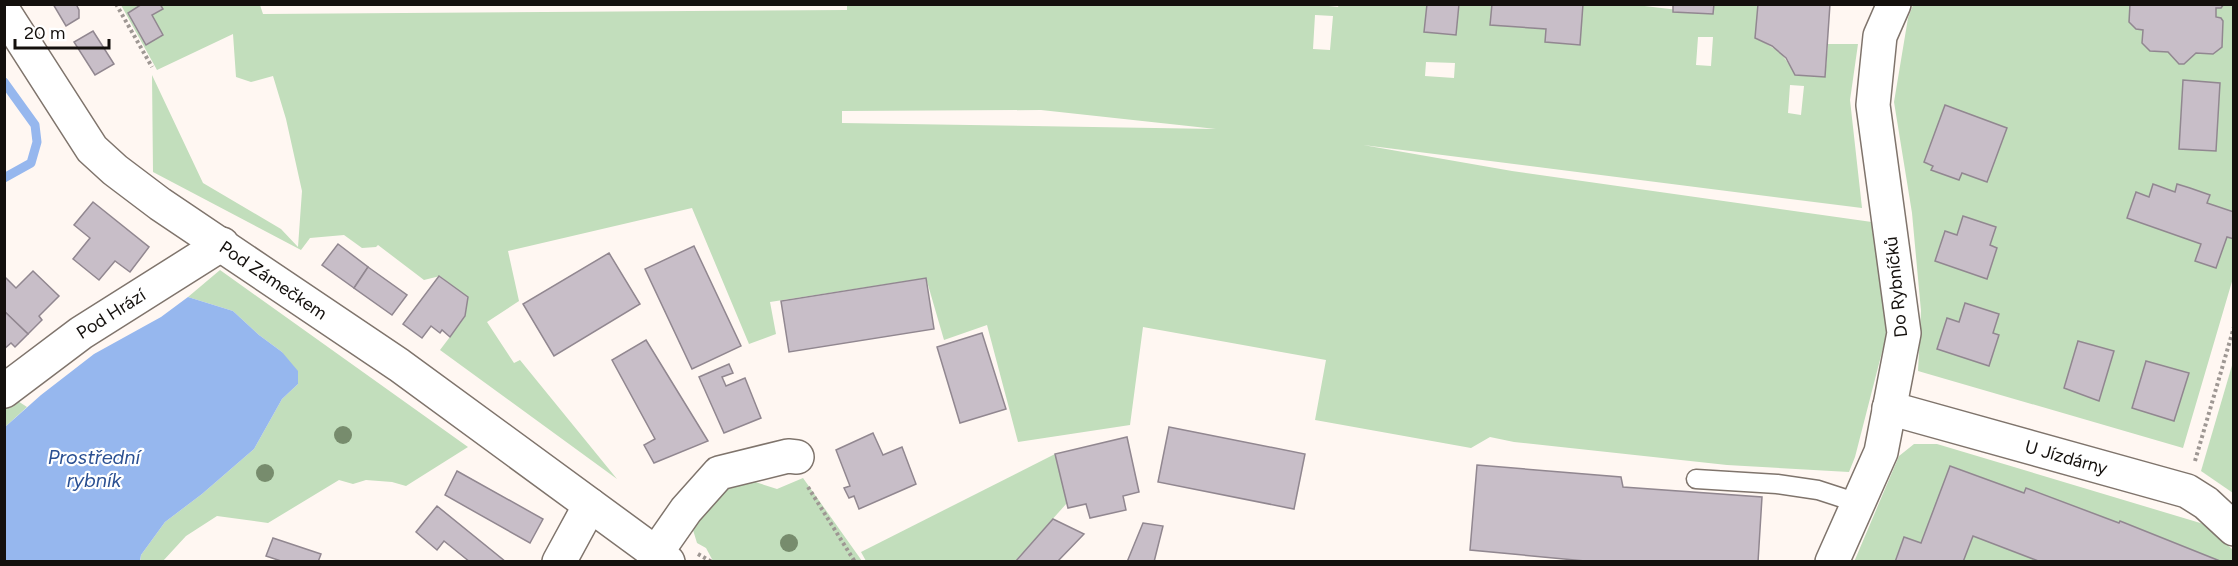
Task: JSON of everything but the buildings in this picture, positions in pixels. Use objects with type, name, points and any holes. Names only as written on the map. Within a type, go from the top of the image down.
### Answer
[{"type":"street","name":"Do Rybníčků","points":[[1832,561],[1881,452],[1904,333],[1873,105],[1880,36],[1893,4]]},
{"type":"street","name":"Pod Zámečkem","points":[[4,12],[92,149],[115,170],[160,204],[399,365],[583,517],[662,557]]},
{"type":"street","name":"Pod Hrází","points":[[4,391],[81,333],[222,244]]},
{"type":"street","name":"U Jízdárny","points":[[1889,408],[2187,490],[2206,503],[2234,529]]},
{"type":"street","points":[[662,557],[686,510],[719,473],[793,457]]},
{"type":"street","points":[[559,561],[583,517]]},
{"type":"lane","points":[[1695,479],[1777,484],[1818,490],[1858,503]]},
{"type":"path","points":[[116,4],[152,67]]},
{"type":"path","points":[[2187,490],[2234,327]]},
{"type":"path","points":[[793,457],[855,561]]},
{"type":"green space","points":[[160,4],[260,5],[263,14],[847,10],[847,4],[1310,4],[1338,7],[1339,4],[1427,4],[1425,32],[1456,35],[1459,5],[1492,4],[1490,25],[1546,29],[1545,42],[1579,45],[1583,5],[1636,5],[1712,14],[1714,5],[1758,5],[1756,38],[1780,52],[1797,75],[1825,77],[1828,44],[1858,44],[1850,100],[1862,208],[1363,145],[1512,171],[1886,224],[1892,313],[1855,457],[1849,472],[1727,465],[1514,442],[1490,437],[1471,448],[1315,420],[1326,360],[1143,327],[1130,425],[1018,442],[987,325],[944,340],[926,278],[770,302],[776,334],[749,344],[692,208],[508,251],[519,301],[487,322],[514,363],[520,360],[617,479],[440,350],[465,317],[467,297],[440,276],[424,280],[378,245],[362,248],[344,235],[310,238],[301,250],[153,172],[152,75],[203,183],[281,229],[298,247],[302,191],[286,119],[273,76],[251,82],[236,77],[233,34],[157,70],[121,5],[142,5],[146,45],[163,35],[152,15],[163,9]],"holes":[[[1315,15],[1333,16],[1330,50],[1313,49]],[[1698,37],[1713,37],[1711,66],[1696,65]],[[1426,62],[1455,63],[1454,78],[1425,76]],[[1790,85],[1804,86],[1801,115],[1788,113]],[[1041,110],[1216,129],[842,123],[842,111]]]},
{"type":"green space","points":[[1913,5],[2130,5],[2136,29],[2143,30],[2142,43],[2150,51],[2168,52],[2179,64],[2184,64],[2196,53],[2213,54],[2222,47],[2223,21],[2216,17],[2216,8],[2233,5],[2233,212],[2207,203],[2210,195],[2177,185],[2175,192],[2149,197],[2136,193],[2127,218],[2201,244],[2195,261],[2216,268],[2227,237],[2233,239],[2233,278],[2183,448],[1918,371],[1921,311],[1912,213],[1894,102],[1908,18]],"holes":[[[2183,81],[2220,83],[2216,151],[2179,149]],[[2006,128],[1987,182],[1962,173],[1959,180],[1931,170],[1933,166],[1924,162]],[[1963,216],[1996,227],[1990,245],[1997,248],[1987,278],[1935,261],[1945,231],[1957,235]],[[1947,318],[1999,335],[1989,366],[1937,349]]]},
{"type":"green space","points":[[220,270],[468,447],[406,486],[392,482],[366,480],[353,484],[339,480],[268,523],[217,516],[186,536],[163,561],[140,562],[141,555],[165,522],[202,494],[254,449],[282,399],[298,384],[282,352],[233,311],[188,297]]},
{"type":"green space","points":[[2233,362],[2233,493],[2201,471]]},
{"type":"green space","points":[[4,392],[27,407],[5,427],[4,427]]},
{"type":"green space","points":[[1914,444],[1937,444],[2207,525],[2234,551],[2233,561],[2220,561],[2120,521],[2119,523],[2026,488],[2024,493],[1951,466],[1921,543],[1904,537],[1895,561],[1854,562],[1899,456]]},
{"type":"green space","points":[[1055,454],[1067,503],[1015,561],[866,561],[861,552]]},
{"type":"green space","points":[[803,478],[862,561],[713,561],[706,548],[697,543],[693,530],[701,503],[726,487],[749,480],[777,489]]},
{"type":"green space","points":[[1973,536],[2041,562],[1963,562]]},
{"type":"water","name":"Prostřední rybník","points":[[188,297],[233,311],[282,352],[298,371],[298,384],[282,399],[254,449],[202,494],[165,522],[141,555],[140,561],[5,561],[5,427],[41,395],[94,354],[161,317]]},
{"type":"waterway","points":[[4,82],[35,125],[37,142],[31,163],[4,178]]}]
